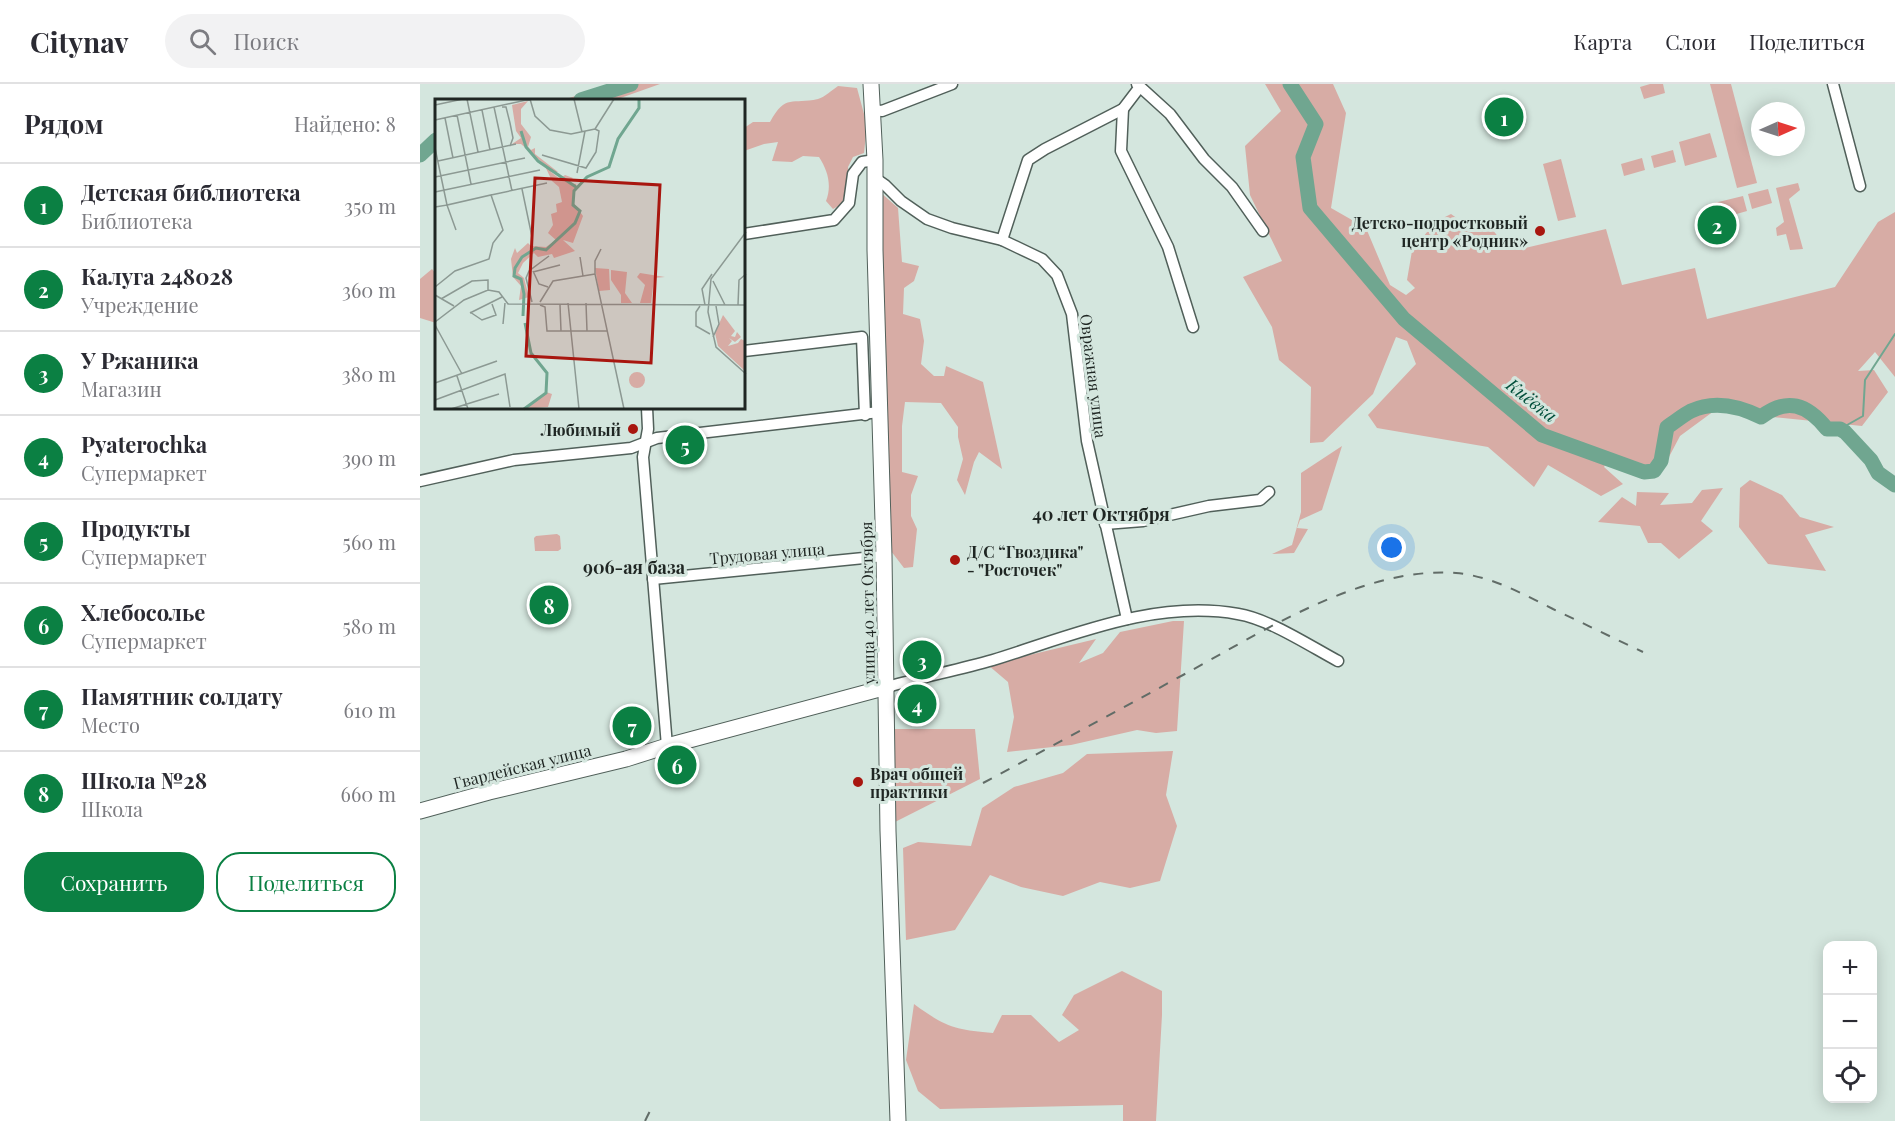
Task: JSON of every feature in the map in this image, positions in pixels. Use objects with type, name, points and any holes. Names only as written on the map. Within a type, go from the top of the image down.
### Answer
[{"type":"main road","name":"улица 40 лет Октября","points":[[871,84],[875,160],[872,414],[884,556],[888,842],[898,1121]]},
{"type":"main road","name":"Гвардейская улица","points":[[420,812],[489,792],[626,759],[887,687]]},
{"type":"street","points":[[872,110],[882,111],[952,84]]},
{"type":"street","points":[[1833,84],[1860,186]]},
{"type":"street","points":[[1002,240],[1028,160],[1123,109],[1138,86],[1170,114],[1204,159],[1232,187],[1263,231]]},
{"type":"street","points":[[1123,109],[1121,151],[1167,247],[1193,327]]},
{"type":"street","points":[[746,234],[834,220],[849,203],[853,174],[862,162],[875,160]]},
{"type":"street","name":"Овражная улица","points":[[874,178],[927,219],[952,228],[1002,240],[1042,259],[1057,275],[1072,314],[1086,441],[1127,619]]},
{"type":"street","points":[[420,481],[514,460],[631,448],[657,438],[872,414],[862,337],[746,351]]},
{"type":"street","points":[[647,410],[643,457],[667,746]]},
{"type":"street","points":[[1105,524],[1143,521],[1209,506],[1260,500],[1269,492]]},
{"type":"street","name":"Трудовая улица","points":[[653,579],[884,556]]},
{"type":"street","points":[[887,687],[990,661],[1127,619],[1190,610],[1239,614],[1263,622],[1338,661]]},
{"type":"shaded area","points":[[613,84],[660,84],[618,99],[566,99]]},
{"type":"shaded area","points":[[1265,84],[1333,84],[1346,113],[1331,208],[1366,228],[1390,285],[1406,295],[1415,288],[1407,280],[1412,251],[1435,222],[1451,214],[1458,219],[1453,228],[1461,230],[1473,225],[1492,229],[1503,243],[1517,250],[1606,229],[1622,285],[1695,268],[1707,319],[1835,287],[1878,222],[1895,212],[1895,377],[1875,352],[1858,371],[1874,370],[1888,392],[1862,426],[1714,411],[1680,436],[1661,472],[1608,459],[1604,467],[1623,484],[1601,496],[1548,465],[1534,487],[1488,447],[1377,428],[1368,415],[1416,364],[1407,341],[1396,337],[1373,394],[1323,442],[1310,443],[1311,387],[1279,360],[1272,327],[1243,277],[1282,261],[1250,195],[1245,146],[1281,111]]},
{"type":"shaded area","points":[[1663,84],[1665,93],[1644,99],[1640,87]]},
{"type":"shaded area","points":[[1710,84],[1731,84],[1757,183],[1737,188]]},
{"type":"shaded area","points":[[838,86],[857,88],[867,125],[864,153],[853,157],[848,167],[849,177],[842,204],[833,209],[826,201],[829,189],[828,178],[819,157],[803,156],[792,162],[772,161],[778,142],[746,150],[746,127],[753,122],[770,122],[781,107],[790,102],[809,101],[826,95]]},
{"type":"shaded area","points":[[1710,133],[1717,157],[1685,166],[1679,142]]},
{"type":"shaded area","points":[[1673,150],[1676,162],[1654,168],[1651,156]]},
{"type":"shaded area","points":[[1642,158],[1645,170],[1624,176],[1621,164]]},
{"type":"shaded area","points":[[1561,159],[1576,217],[1558,221],[1543,164]]},
{"type":"shaded area","points":[[1798,183],[1800,190],[1789,199],[1803,249],[1790,250],[1786,234],[1777,236],[1776,228],[1784,222],[1776,188]]},
{"type":"shaded area","points":[[1768,189],[1772,203],[1752,209],[1748,194]]},
{"type":"shaded area","points":[[880,192],[898,208],[902,262],[919,266],[914,281],[904,288],[903,314],[920,319],[924,341],[921,364],[934,376],[944,376],[946,366],[983,382],[1002,469],[979,452],[965,495],[957,480],[963,459],[958,427],[941,403],[905,402],[902,426],[902,472],[918,476],[911,495],[911,516],[917,529],[913,567],[904,568],[891,551]]},
{"type":"shaded area","points":[[1743,196],[1747,211],[1733,215],[1730,206],[1708,212],[1706,205]]},
{"type":"shaded area","points":[[432,269],[435,273],[435,323],[420,318],[420,279]]},
{"type":"shaded area","points":[[1342,446],[1322,510],[1300,520],[1297,528],[1308,529],[1294,553],[1272,554],[1292,545],[1301,512],[1301,473]]},
{"type":"shaded area","points":[[1750,480],[1782,495],[1800,517],[1834,527],[1805,535],[1826,571],[1768,564],[1739,527],[1740,488]]},
{"type":"shaded area","points":[[1723,488],[1701,521],[1713,531],[1679,559],[1661,543],[1648,543],[1640,526],[1598,522],[1622,497],[1636,506],[1637,492],[1669,493],[1660,505],[1692,503],[1702,490]]},
{"type":"shaded area","points":[[557,534],[560,536],[561,549],[535,551],[534,538],[536,536]]},
{"type":"shaded area","points":[[1173,621],[1184,621],[1177,731],[1156,733],[1137,730],[1071,745],[1007,752],[1014,717],[1008,682],[988,665],[1096,639],[1079,663],[1103,653],[1120,632]]},
{"type":"shaded area","points":[[895,729],[975,729],[980,779],[895,822],[893,731]]},
{"type":"shaded area","points":[[1173,751],[1166,795],[1177,826],[1160,881],[1130,888],[1100,882],[1063,896],[1021,887],[990,875],[955,930],[906,940],[903,848],[918,842],[971,846],[982,808],[1014,787],[1063,773],[1087,754]]},
{"type":"shaded area","points":[[1122,971],[1162,991],[1156,1121],[1123,1121],[1123,1105],[940,1109],[918,1091],[906,1060],[914,1004],[934,1018],[951,1026],[980,1032],[993,1033],[1002,1015],[1031,1015],[1059,1042],[1079,1030],[1062,1015],[1074,995]]},
{"type":"waterway","name":"Киёвка","points":[[584,99],[631,84]]},
{"type":"waterway","name":"Киёвка","points":[[1290,84],[1316,124],[1303,157],[1310,208],[1404,319],[1542,435],[1644,472],[1654,471],[1661,461],[1667,427],[1691,411],[1717,405],[1744,410],[1761,417],[1779,407],[1796,406],[1812,414],[1827,429],[1840,429],[1845,432],[1871,460],[1878,473],[1895,485]]},
{"type":"waterway","name":"Киёвка","points":[[420,155],[435,141]]},
{"type":"waterway","points":[[1840,429],[1863,416],[1865,380],[1895,334]]},
{"type":"railway","points":[[983,783],[1280,622],[1314,605],[1385,580],[1421,574],[1456,573],[1482,578],[1518,592],[1643,652]]},
{"type":"railway","points":[[645,1121],[650,1111]]},
{"type":"place","name":"Детская библиотека","points":[[1504,117]]},
{"type":"place","name":"Калуга 248028","points":[[1717,225]]},
{"type":"place","name":"Детско-подростковый центр «Родник»","points":[[1540,231]]},
{"type":"place","name":"Любимый","points":[[633,429]]},
{"type":"place","name":"Продукты","points":[[685,445]]},
{"type":"place","name":"Д/С “Гвоздика\" - \"Росточек\"","points":[[955,560]]},
{"type":"place","name":"Школа №28","points":[[549,605]]},
{"type":"place","name":"У Ржаника","points":[[922,660]]},
{"type":"place","name":"Pyaterochka","points":[[917,704]]},
{"type":"place","name":"Памятник солдату","points":[[632,726]]},
{"type":"place","name":"Хлебосолье","points":[[677,765]]},
{"type":"place","name":"Врач общей практики","points":[[858,782]]},
{"type":"district","name":"40 лет Октября","points":[[1101,514]]},
{"type":"district","name":"906-ая база","points":[[634,567]]}]
